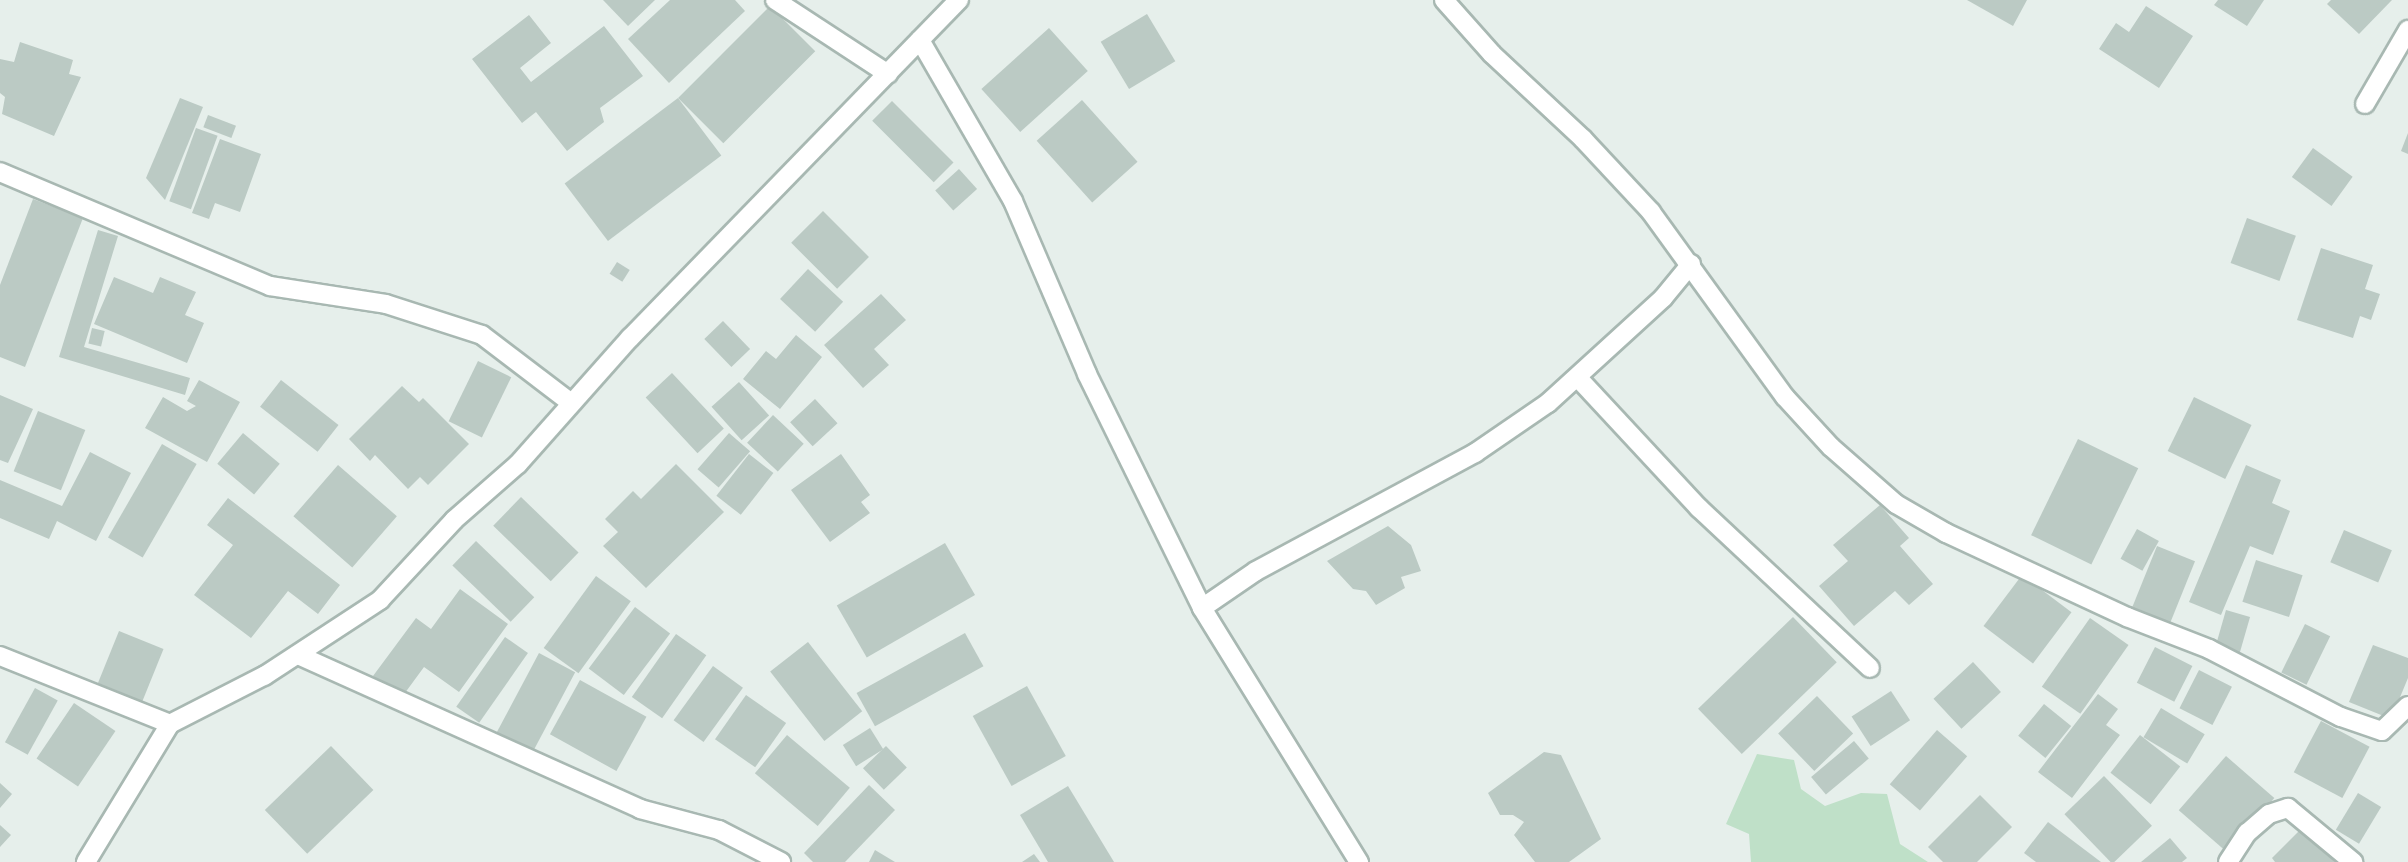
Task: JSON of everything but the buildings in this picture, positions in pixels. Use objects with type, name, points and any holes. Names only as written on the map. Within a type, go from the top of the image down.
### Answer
[{"type":"street","points":[[776,0],[888,74]]},
{"type":"street","points":[[86,862],[170,724],[298,654],[380,600],[454,520],[518,464],[570,402],[958,0]]},
{"type":"street","points":[[1444,0],[1492,54],[1583,139],[1691,264],[1785,397],[1830,447],[1896,504],[1946,533],[2127,617],[2209,649],[2341,717],[2382,731],[2408,706]]},
{"type":"street","points":[[2366,104],[2408,30]]},
{"type":"street","points":[[920,40],[1013,201],[1092,384],[1202,608],[1359,862]]},
{"type":"street","points":[[0,172],[270,286],[386,304],[482,335],[570,402]]},
{"type":"street","points":[[1202,608],[1256,571],[1475,453],[1578,378],[1663,298],[1691,264]]},
{"type":"street","points":[[1578,378],[1699,508],[1870,668]]},
{"type":"street","points":[[298,654],[640,809],[719,830],[781,862]]},
{"type":"street","points":[[0,656],[170,724]]},
{"type":"street","points":[[2228,862],[2247,833],[2270,814],[2288,808],[2353,862]]},
{"type":"green space","points":[[1757,754],[1794,760],[1801,789],[1825,806],[1861,793],[1887,794],[1900,844],[1928,862],[1751,862],[1749,834],[1726,824]]}]
